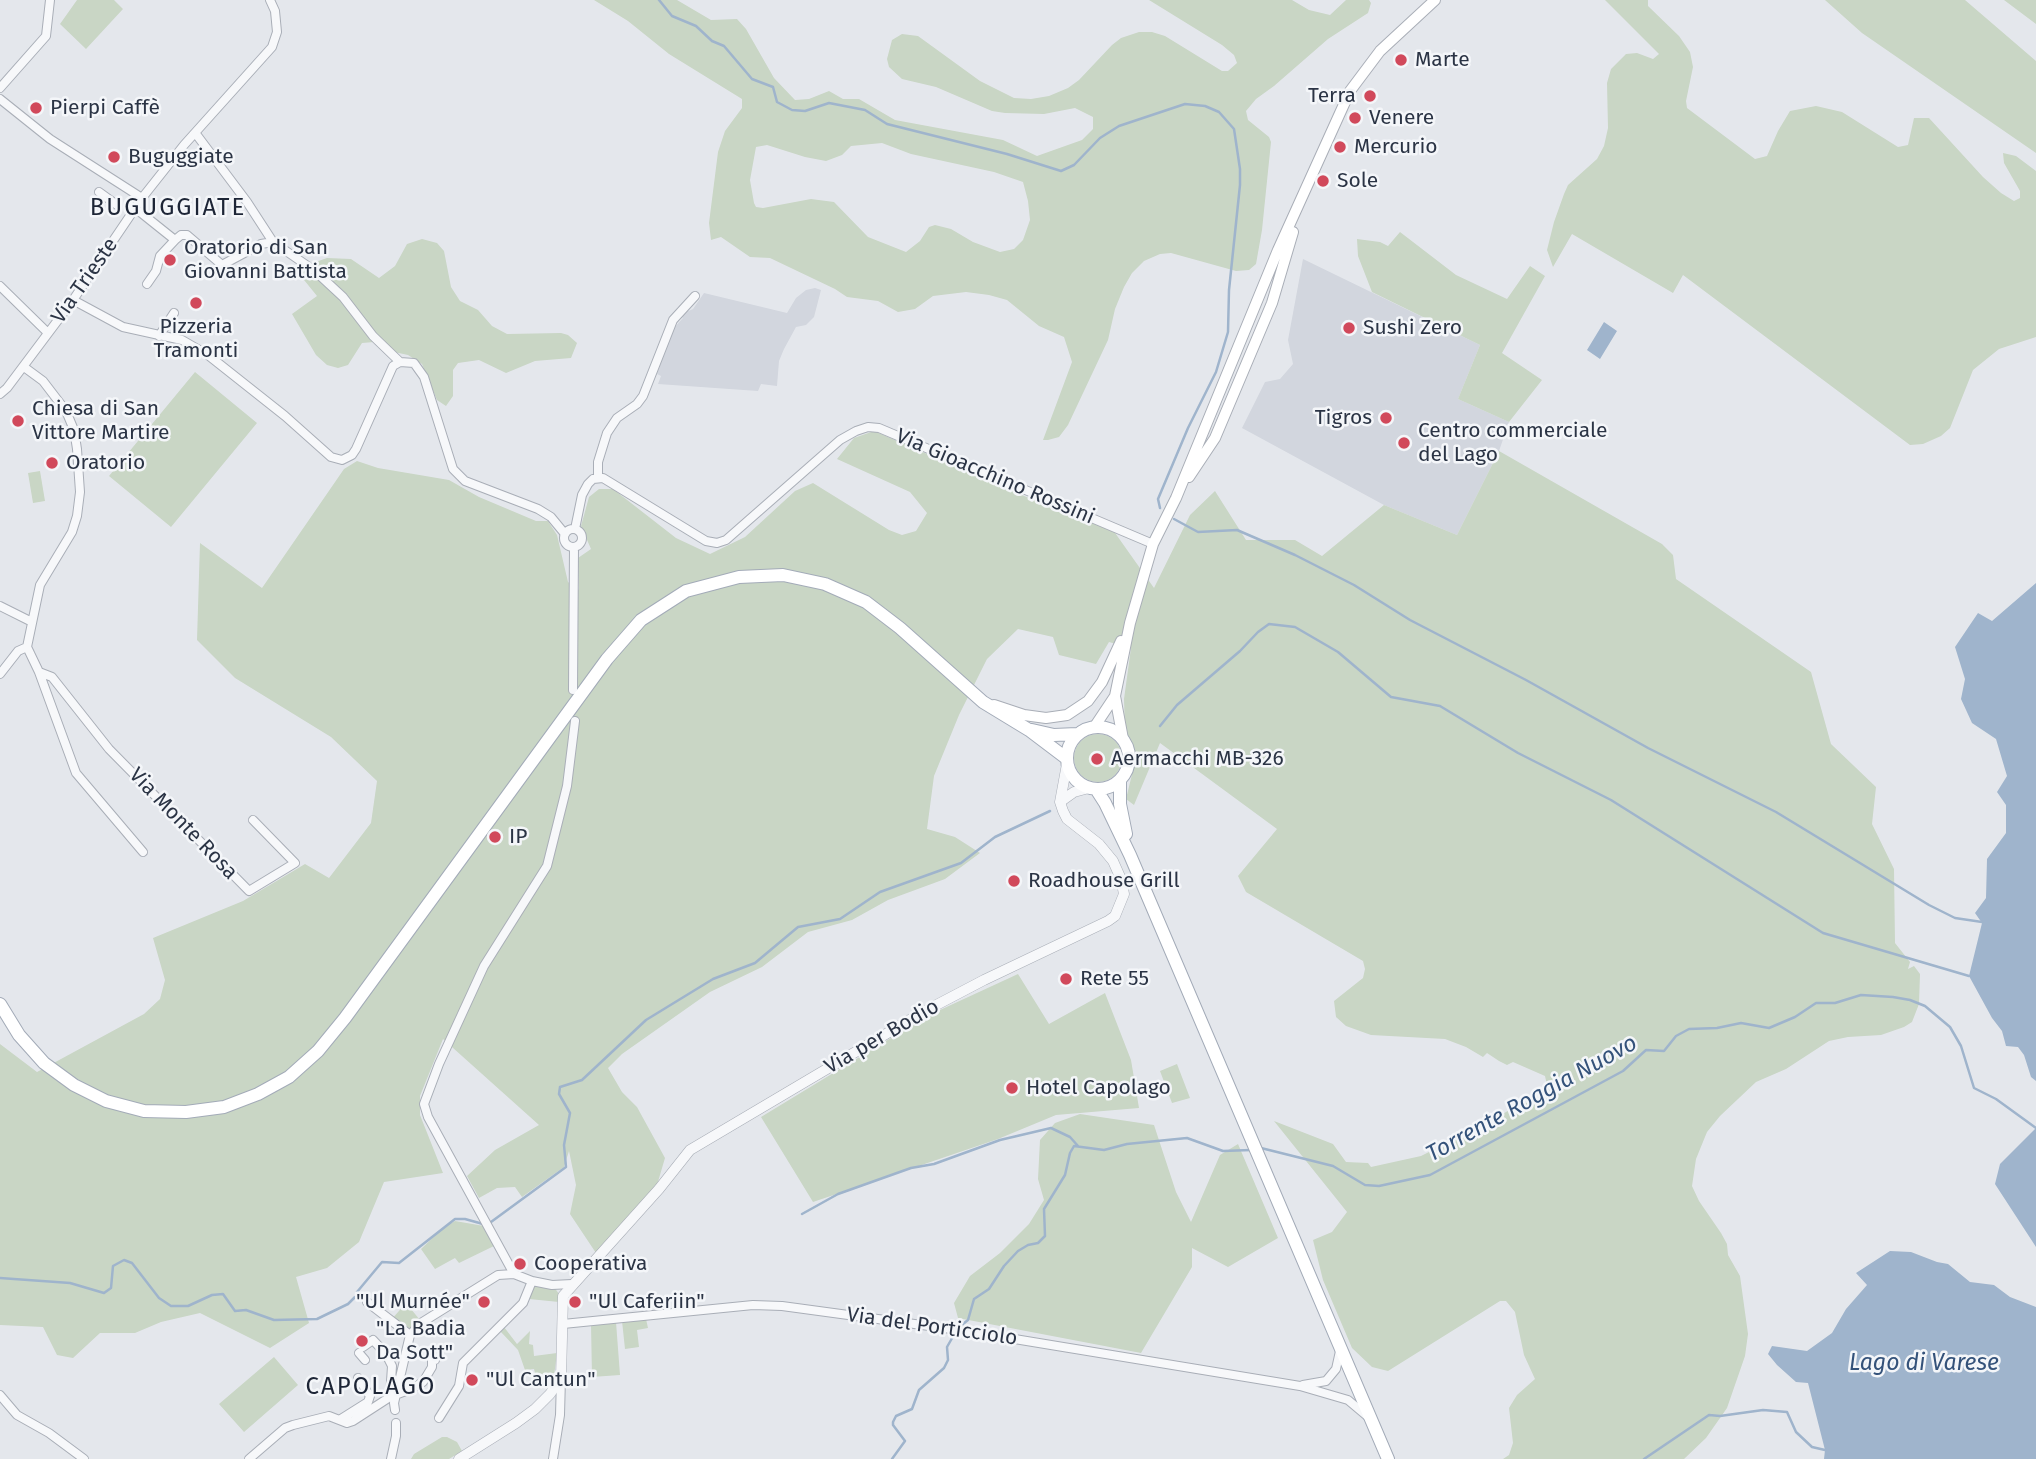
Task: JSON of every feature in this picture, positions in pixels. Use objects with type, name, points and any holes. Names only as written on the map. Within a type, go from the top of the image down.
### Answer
[{"type":"main road","points":[[1095,726],[1115,696],[1130,623],[1153,544],[1176,498],[1310,179],[1350,91],[1380,51],[1435,0]]},
{"type":"main road","points":[[1176,498],[1215,438],[1272,303],[1310,179]]},
{"type":"main road","points":[[1250,353],[1246,345],[1260,296]]},
{"type":"main road","points":[[1213,408],[1223,396],[1239,359],[1250,353]]},
{"type":"main road","points":[[0,1004],[27,1045],[44,1063],[74,1086],[106,1101],[144,1111],[186,1112],[224,1107],[258,1094],[289,1077],[318,1051],[345,1018],[607,659],[641,620],[686,591],[739,577],[783,575],[825,584],[866,602],[900,628],[983,702],[1029,730],[1066,761],[1075,779],[1093,789],[1105,803],[1130,855],[1388,1459]]},
{"type":"main road","points":[[983,702],[1024,715],[1046,718],[1067,715],[1088,701],[1102,682],[1130,623]]},
{"type":"main road","points":[[1093,789],[1113,785],[1120,780],[1129,765],[1115,696]]},
{"type":"main road","points":[[1029,730],[1054,735],[1077,734],[1095,726],[1106,727],[1123,739]]},
{"type":"main road","points":[[1066,761],[1071,741],[1077,734]]},
{"type":"main road","points":[[1120,780],[1120,804],[1130,855]]},
{"type":"street","points":[[0,88],[46,36],[50,0]]},
{"type":"street","name":"Via Trieste","points":[[0,394],[24,367],[73,300],[142,198],[272,47],[277,32],[275,11],[270,0]]},
{"type":"street","points":[[0,99],[50,139],[142,198]]},
{"type":"street","points":[[195,134],[247,202],[273,242],[315,271],[344,297],[373,337],[400,362]]},
{"type":"street","points":[[108,199],[119,183]]},
{"type":"street","points":[[99,192],[117,205]]},
{"type":"street","points":[[135,208],[175,240]]},
{"type":"street","points":[[147,284],[156,271],[160,256],[181,235],[187,235],[222,265],[261,244],[273,242]]},
{"type":"street","name":"Via Trieste","points":[[0,286],[48,333]]},
{"type":"street","points":[[575,529],[582,495],[588,484],[598,478],[598,462],[607,433],[617,418],[643,396],[673,320],[695,296]]},
{"type":"street","points":[[73,300],[122,327],[182,340],[208,355],[285,416],[331,457],[342,460],[356,449],[393,366],[400,362],[414,363],[425,377],[453,470],[465,481],[538,509],[551,517],[565,534],[565,543],[574,547]]},
{"type":"street","points":[[159,336],[174,313]]},
{"type":"street","points":[[0,674],[18,651],[27,647],[40,585],[72,532],[80,492],[74,430],[66,411],[43,381],[24,367]]},
{"type":"street","name":"Via Gioacchino Rossini","points":[[598,478],[608,480],[693,534],[717,543],[735,535],[841,440],[856,431],[879,428],[1153,544]]},
{"type":"street","points":[[565,534],[575,529],[580,532],[580,544],[574,547]]},
{"type":"street","points":[[573,690],[574,547]]},
{"type":"street","points":[[0,606],[32,621]]},
{"type":"street","name":"Via Monte Rosa","points":[[27,647],[39,672],[76,774],[143,852]]},
{"type":"street","name":"Via Monte Rosa","points":[[39,672],[52,677],[109,748],[248,891],[295,863],[253,820]]},
{"type":"street","points":[[514,1274],[428,1118],[424,1104],[439,1064],[484,966],[547,866],[567,786],[575,720]]},
{"type":"street","points":[[1060,802],[1066,761]]},
{"type":"street","points":[[1060,802],[1074,792],[1093,789]]},
{"type":"street","name":"Via per Bodio","points":[[572,1284],[659,1189],[690,1150],[923,1012],[1108,922],[1115,916],[1124,894],[1113,861],[1099,844],[1067,819],[1060,802]]},
{"type":"street","points":[[393,1397],[410,1335],[421,1323],[499,1275],[514,1274],[552,1285],[572,1284]]},
{"type":"street","points":[[439,1418],[459,1386],[463,1363],[523,1303],[532,1281]]},
{"type":"street","points":[[553,1459],[560,1415],[563,1296],[572,1284]]},
{"type":"street","points":[[367,1302],[410,1335]]},
{"type":"street","name":"Via del Porticciolo","points":[[563,1324],[762,1305],[782,1306],[966,1331],[1300,1386],[1348,1399],[1371,1419]]},
{"type":"street","points":[[362,1353],[373,1340],[386,1354],[392,1366],[395,1410]]},
{"type":"street","points":[[1300,1386],[1325,1381],[1336,1369],[1340,1351]]},
{"type":"street","points":[[337,1418],[347,1423],[353,1421],[423,1382],[432,1367],[432,1360],[435,1360]]},
{"type":"street","points":[[249,1459],[285,1428],[337,1418],[368,1402],[369,1396],[358,1378]]},
{"type":"street","points":[[459,1459],[535,1409],[561,1378]]},
{"type":"street","points":[[0,1395],[17,1415],[49,1433],[84,1459]]},
{"type":"street","points":[[391,1459],[396,1423]]},
{"type":"shaded area","points":[[1303,259],[1480,345],[1458,399],[1509,422],[1499,451],[1457,535],[1384,505],[1242,428],[1265,382],[1280,379],[1293,364],[1288,340]]},
{"type":"shaded area","points":[[806,290],[821,290],[814,317],[806,325],[796,327],[784,349],[779,361],[777,386],[761,384],[758,391],[658,384],[661,376],[657,374],[673,329],[683,318],[681,316],[693,309],[704,293],[787,313],[796,298]]},
{"type":"green space","points":[[77,0],[114,0],[123,9],[86,49],[60,24]]},
{"type":"green space","points":[[594,0],[677,0],[711,20],[737,19],[746,29],[774,78],[795,100],[809,99],[829,91],[843,99],[859,99],[895,120],[1003,140],[1037,156],[1082,140],[1093,129],[1093,117],[1075,108],[1044,114],[992,111],[936,87],[902,79],[889,67],[887,59],[892,40],[902,34],[918,36],[980,81],[1014,98],[1031,99],[1049,96],[1068,88],[1112,45],[1121,38],[1139,32],[1165,36],[1222,71],[1228,71],[1237,63],[1234,55],[1222,45],[1149,0],[1292,0],[1309,10],[1330,15],[1346,0],[1369,0],[1371,3],[1368,13],[1328,39],[1256,99],[1246,111],[1248,120],[1269,137],[1271,142],[1256,264],[1249,270],[1236,271],[1171,253],[1160,254],[1144,261],[1132,273],[1124,287],[1115,309],[1108,340],[1068,425],[1059,437],[1048,440],[1043,440],[1072,362],[1064,337],[1039,326],[1007,300],[966,292],[933,296],[915,309],[898,312],[878,301],[847,297],[770,258],[750,257],[721,237],[711,240],[709,223],[718,152],[725,131],[742,108],[742,99],[669,54],[628,21]],"holes":[[[882,143],[911,154],[994,172],[1023,182],[1030,220],[1023,240],[1014,249],[1000,252],[973,242],[951,229],[935,225],[929,227],[920,241],[906,252],[868,237],[834,202],[811,199],[763,208],[756,207],[754,203],[750,180],[756,147],[767,145],[826,161],[842,155],[851,146]]]},
{"type":"green space","points":[[1605,0],[1648,0],[1648,6],[1679,36],[1690,52],[1693,67],[1687,108],[1755,159],[1767,156],[1790,111],[1816,106],[1842,112],[1898,147],[1908,145],[1914,118],[1929,118],[1983,177],[2014,201],[2020,198],[2020,191],[2004,163],[2003,153],[2016,156],[2036,171],[2036,337],[1999,349],[1973,370],[1950,428],[1941,436],[1923,444],[1910,445],[1683,275],[1673,293],[1572,234],[1553,267],[1547,250],[1564,194],[1568,185],[1597,159],[1604,146],[1608,128],[1607,83],[1611,69],[1626,54],[1637,53],[1653,59],[1659,54]]},
{"type":"green space","points":[[1825,0],[1965,0],[2036,61],[2036,153],[1862,33]]},
{"type":"green space","points":[[2004,0],[2036,0],[2036,24]]},
{"type":"green space","points":[[1400,232],[1456,275],[1507,299],[1530,266],[1545,276],[1502,353],[1542,380],[1509,422],[1458,399],[1480,345],[1372,292],[1358,256],[1357,239],[1380,242],[1388,246]]},
{"type":"green space","points":[[422,239],[437,243],[444,251],[451,287],[460,301],[478,310],[492,326],[507,334],[568,335],[577,343],[571,358],[535,361],[506,373],[479,360],[458,363],[453,370],[453,396],[446,406],[437,400],[422,364],[408,355],[394,352],[374,342],[362,343],[348,365],[338,368],[327,365],[316,355],[292,314],[317,296],[300,275],[313,263],[327,258],[351,259],[379,278],[395,266],[407,244]]},
{"type":"green space","points":[[195,372],[257,423],[171,527],[109,476]]},
{"type":"green space","points":[[874,431],[1059,511],[1113,530],[1154,588],[1190,515],[1215,491],[1246,540],[1295,540],[1322,556],[1384,505],[1457,535],[1499,451],[1662,544],[1673,555],[1676,579],[1811,672],[1831,744],[1876,787],[1872,824],[1894,869],[1895,943],[1910,962],[1908,969],[1914,966],[1920,974],[1919,1004],[1912,1022],[1904,1027],[1881,1035],[1829,1041],[1786,1069],[1756,1082],[1707,1132],[1696,1159],[1692,1186],[1727,1244],[1728,1255],[1740,1276],[1748,1334],[1745,1356],[1727,1408],[1706,1438],[1684,1459],[1503,1459],[1509,1455],[1513,1443],[1509,1408],[1517,1395],[1535,1379],[1524,1355],[1515,1312],[1506,1301],[1500,1301],[1388,1371],[1372,1367],[1352,1348],[1323,1280],[1313,1240],[1332,1232],[1347,1212],[1274,1121],[1333,1144],[1346,1162],[1368,1163],[1371,1167],[1421,1156],[1512,1108],[1534,1100],[1548,1090],[1545,1076],[1513,1062],[1507,1065],[1487,1053],[1483,1057],[1445,1039],[1371,1035],[1346,1026],[1336,1017],[1334,1001],[1363,978],[1363,961],[1246,892],[1238,876],[1277,829],[1160,743],[1134,805],[1126,799],[1135,762],[1133,748],[1125,732],[1124,699],[1131,648],[1109,642],[1096,664],[1059,655],[1053,637],[1018,629],[987,659],[959,715],[934,776],[927,829],[955,837],[980,853],[945,879],[888,900],[852,920],[808,932],[762,967],[710,992],[622,1054],[608,1068],[622,1092],[637,1107],[665,1158],[657,1185],[596,1253],[570,1214],[576,1185],[569,1151],[564,1167],[522,1197],[515,1187],[497,1188],[479,1198],[467,1176],[495,1150],[539,1125],[443,1039],[420,1096],[420,1115],[443,1173],[384,1182],[359,1242],[327,1268],[296,1277],[309,1323],[270,1348],[200,1313],[161,1322],[135,1333],[100,1333],[73,1358],[57,1355],[43,1327],[0,1325],[0,1044],[37,1072],[144,1014],[160,999],[165,980],[153,938],[243,901],[305,864],[329,878],[371,823],[377,781],[331,737],[235,678],[197,640],[200,543],[262,588],[344,469],[357,461],[378,468],[449,480],[479,497],[536,521],[548,521],[557,535],[568,582],[579,590],[578,558],[591,549],[581,526],[589,497],[599,489],[613,489],[676,538],[710,554],[745,537],[795,491],[813,483],[889,530],[902,535],[916,531],[927,513],[910,492],[837,459],[854,438]]},
{"type":"green space","points":[[40,471],[45,501],[33,503],[28,473]]},
{"type":"green space","points":[[1098,734],[1115,741],[1122,758],[1115,775],[1098,782],[1081,775],[1074,758],[1081,741]]},
{"type":"green space","points":[[1018,974],[1049,1024],[1105,993],[1131,1060],[1139,1108],[1056,1115],[998,1139],[813,1202],[761,1117],[927,1016]]},
{"type":"green space","points":[[1177,1064],[1190,1098],[1172,1103],[1160,1071]]},
{"type":"green space","points":[[1080,1114],[1154,1125],[1176,1192],[1191,1222],[1220,1155],[1238,1144],[1278,1238],[1228,1267],[1192,1248],[1192,1267],[1141,1353],[958,1318],[954,1303],[970,1276],[1000,1253],[1029,1224],[1044,1200],[1038,1179],[1040,1140],[1055,1123]]},
{"type":"green space","points":[[455,1221],[484,1226],[494,1246],[459,1263],[455,1258],[435,1269],[421,1249],[443,1228]]},
{"type":"green space","points":[[534,1287],[554,1287],[559,1294],[559,1302],[529,1299]]},
{"type":"green space","points":[[406,1303],[420,1320],[409,1330],[391,1320]]},
{"type":"green space","points":[[646,1319],[648,1328],[637,1330],[639,1347],[625,1349],[622,1321]]},
{"type":"green space","points":[[616,1322],[620,1375],[592,1377],[591,1324]]},
{"type":"green space","points":[[504,1327],[517,1344],[530,1331],[529,1344],[533,1345],[534,1356],[557,1353],[554,1376],[535,1373],[534,1369],[525,1370],[518,1350],[500,1331]]},
{"type":"green space","points":[[274,1357],[298,1385],[244,1432],[219,1404]]},
{"type":"green space","points":[[442,1437],[457,1442],[462,1451],[449,1459],[411,1459],[414,1454]]},
{"type":"water","points":[[1604,322],[1617,331],[1600,359],[1587,350]]},
{"type":"water","points":[[2036,583],[2036,1081],[2031,1077],[2024,1055],[2018,1047],[2006,1046],[2002,1031],[1969,976],[1982,923],[1975,913],[1986,898],[1987,859],[2006,833],[2006,805],[1997,792],[2007,776],[1996,739],[1972,723],[1961,699],[1965,679],[1955,647],[1978,613],[1992,621]]},
{"type":"water","points":[[2036,1128],[2036,1247],[1995,1184],[2000,1164]]},
{"type":"water","name":"Lago di Varese","points":[[1890,1251],[1911,1252],[1948,1264],[1970,1282],[1994,1285],[2010,1297],[2036,1307],[2036,1459],[1824,1459],[1825,1450],[1808,1383],[1796,1382],[1768,1354],[1772,1346],[1807,1351],[1832,1333],[1846,1309],[1867,1285],[1856,1273]]},
{"type":"waterway","points":[[659,0],[672,16],[696,26],[712,41],[724,46],[752,79],[773,87],[777,102],[792,110],[805,111],[829,103],[865,110],[887,124],[1007,154],[1061,171],[1074,165],[1100,138],[1119,126],[1185,104],[1205,106],[1219,112],[1234,129],[1240,169],[1228,332],[1216,372],[1188,428],[1158,499],[1160,508]]},
{"type":"waterway","points":[[1174,519],[1198,532],[1237,530],[1295,555],[1648,748],[1776,812],[1929,905],[1955,918],[1982,922]]},
{"type":"waterway","points":[[1160,726],[1177,705],[1258,632],[1269,624],[1295,627],[1338,652],[1391,697],[1440,706],[1518,753],[1611,800],[1823,933],[1969,976]]},
{"type":"waterway","points":[[491,1222],[566,1167],[564,1145],[570,1113],[559,1094],[560,1087],[582,1080],[646,1020],[713,979],[755,963],[798,927],[840,919],[880,892],[961,863],[995,837],[1050,811]]},
{"type":"waterway","name":"Torrente Roggia Nuovo","points":[[1261,1148],[1333,1166],[1365,1185],[1379,1186],[1430,1175],[1623,1071],[1646,1050],[1664,1051],[1676,1036],[1689,1029],[1717,1028],[1741,1023],[1769,1028],[1795,1017],[1816,1003],[1835,1003],[1861,995],[1893,997],[1925,1006],[1950,1027],[1961,1046],[1974,1088],[1996,1099],[2036,1128]]},
{"type":"waterway","points":[[802,1214],[838,1194],[1000,1140],[1051,1128],[1070,1137],[1078,1146]]},
{"type":"waterway","name":"Torrente Roggia Nuovo","points":[[958,1328],[968,1320],[974,1299],[989,1289],[1018,1251],[1038,1243],[1045,1236],[1044,1209],[1065,1175],[1074,1146],[1104,1150],[1127,1144],[1187,1138],[1223,1151],[1251,1150]]},
{"type":"waterway","points":[[357,1292],[382,1262],[399,1263],[455,1219],[483,1224]]},
{"type":"waterway","points":[[0,1278],[70,1283],[104,1293],[111,1288],[113,1266],[124,1260],[132,1263],[159,1298],[171,1306],[188,1306],[212,1295],[223,1294],[235,1311],[246,1310],[274,1320],[317,1319],[348,1304],[355,1297]]},
{"type":"waterway","name":"Torrente Roggia Nuovo","points":[[892,1459],[905,1441],[893,1422],[896,1416],[912,1409],[919,1390],[944,1368],[948,1360],[947,1347],[955,1333]]},
{"type":"waterway","points":[[1644,1459],[1709,1415],[1763,1410],[1787,1412],[1796,1432],[1812,1447],[1825,1450]]},
{"type":"place","name":"Marte","points":[[1401,60]]},
{"type":"place","name":"Terra","points":[[1370,96]]},
{"type":"place","name":"Pierpi Caffè","points":[[36,108]]},
{"type":"place","name":"Venere","points":[[1355,118]]},
{"type":"place","name":"Mercurio","points":[[1340,147]]},
{"type":"place","name":"Buguggiate","points":[[114,157]]},
{"type":"place","name":"Sole","points":[[1323,181]]},
{"type":"place","name":"Oratorio di San Giovanni Battista","points":[[170,260]]},
{"type":"place","name":"Pizzeria Tramonti","points":[[196,303]]},
{"type":"place","name":"Sushi Zero","points":[[1349,328]]},
{"type":"place","name":"Tigros","points":[[1386,418]]},
{"type":"place","name":"Chiesa di San Vittore Martire","points":[[18,421]]},
{"type":"place","name":"Centro commerciale del Lago","points":[[1404,443]]},
{"type":"place","name":"Oratorio","points":[[52,463]]},
{"type":"place","name":"Aermacchi MB-326","points":[[1097,759]]},
{"type":"place","name":"IP","points":[[495,837]]},
{"type":"place","name":"Roadhouse Grill","points":[[1014,881]]},
{"type":"place","name":"Rete 55","points":[[1066,979]]},
{"type":"place","name":"Hotel Capolago","points":[[1012,1088]]},
{"type":"place","name":"Cooperativa","points":[[520,1264]]},
{"type":"place","name":"\"Ul Murnée\"","points":[[484,1302]]},
{"type":"place","name":"\"Ul Caferiin\"","points":[[575,1302]]},
{"type":"place","name":"\"La Badia Da Sott\"","points":[[362,1341]]},
{"type":"place","name":"\"Ul Cantun\"","points":[[472,1380]]},
{"type":"district","name":"BUGUGGIATE","points":[[168,208]]},
{"type":"district","name":"CAPOLAGO","points":[[371,1387]]}]
